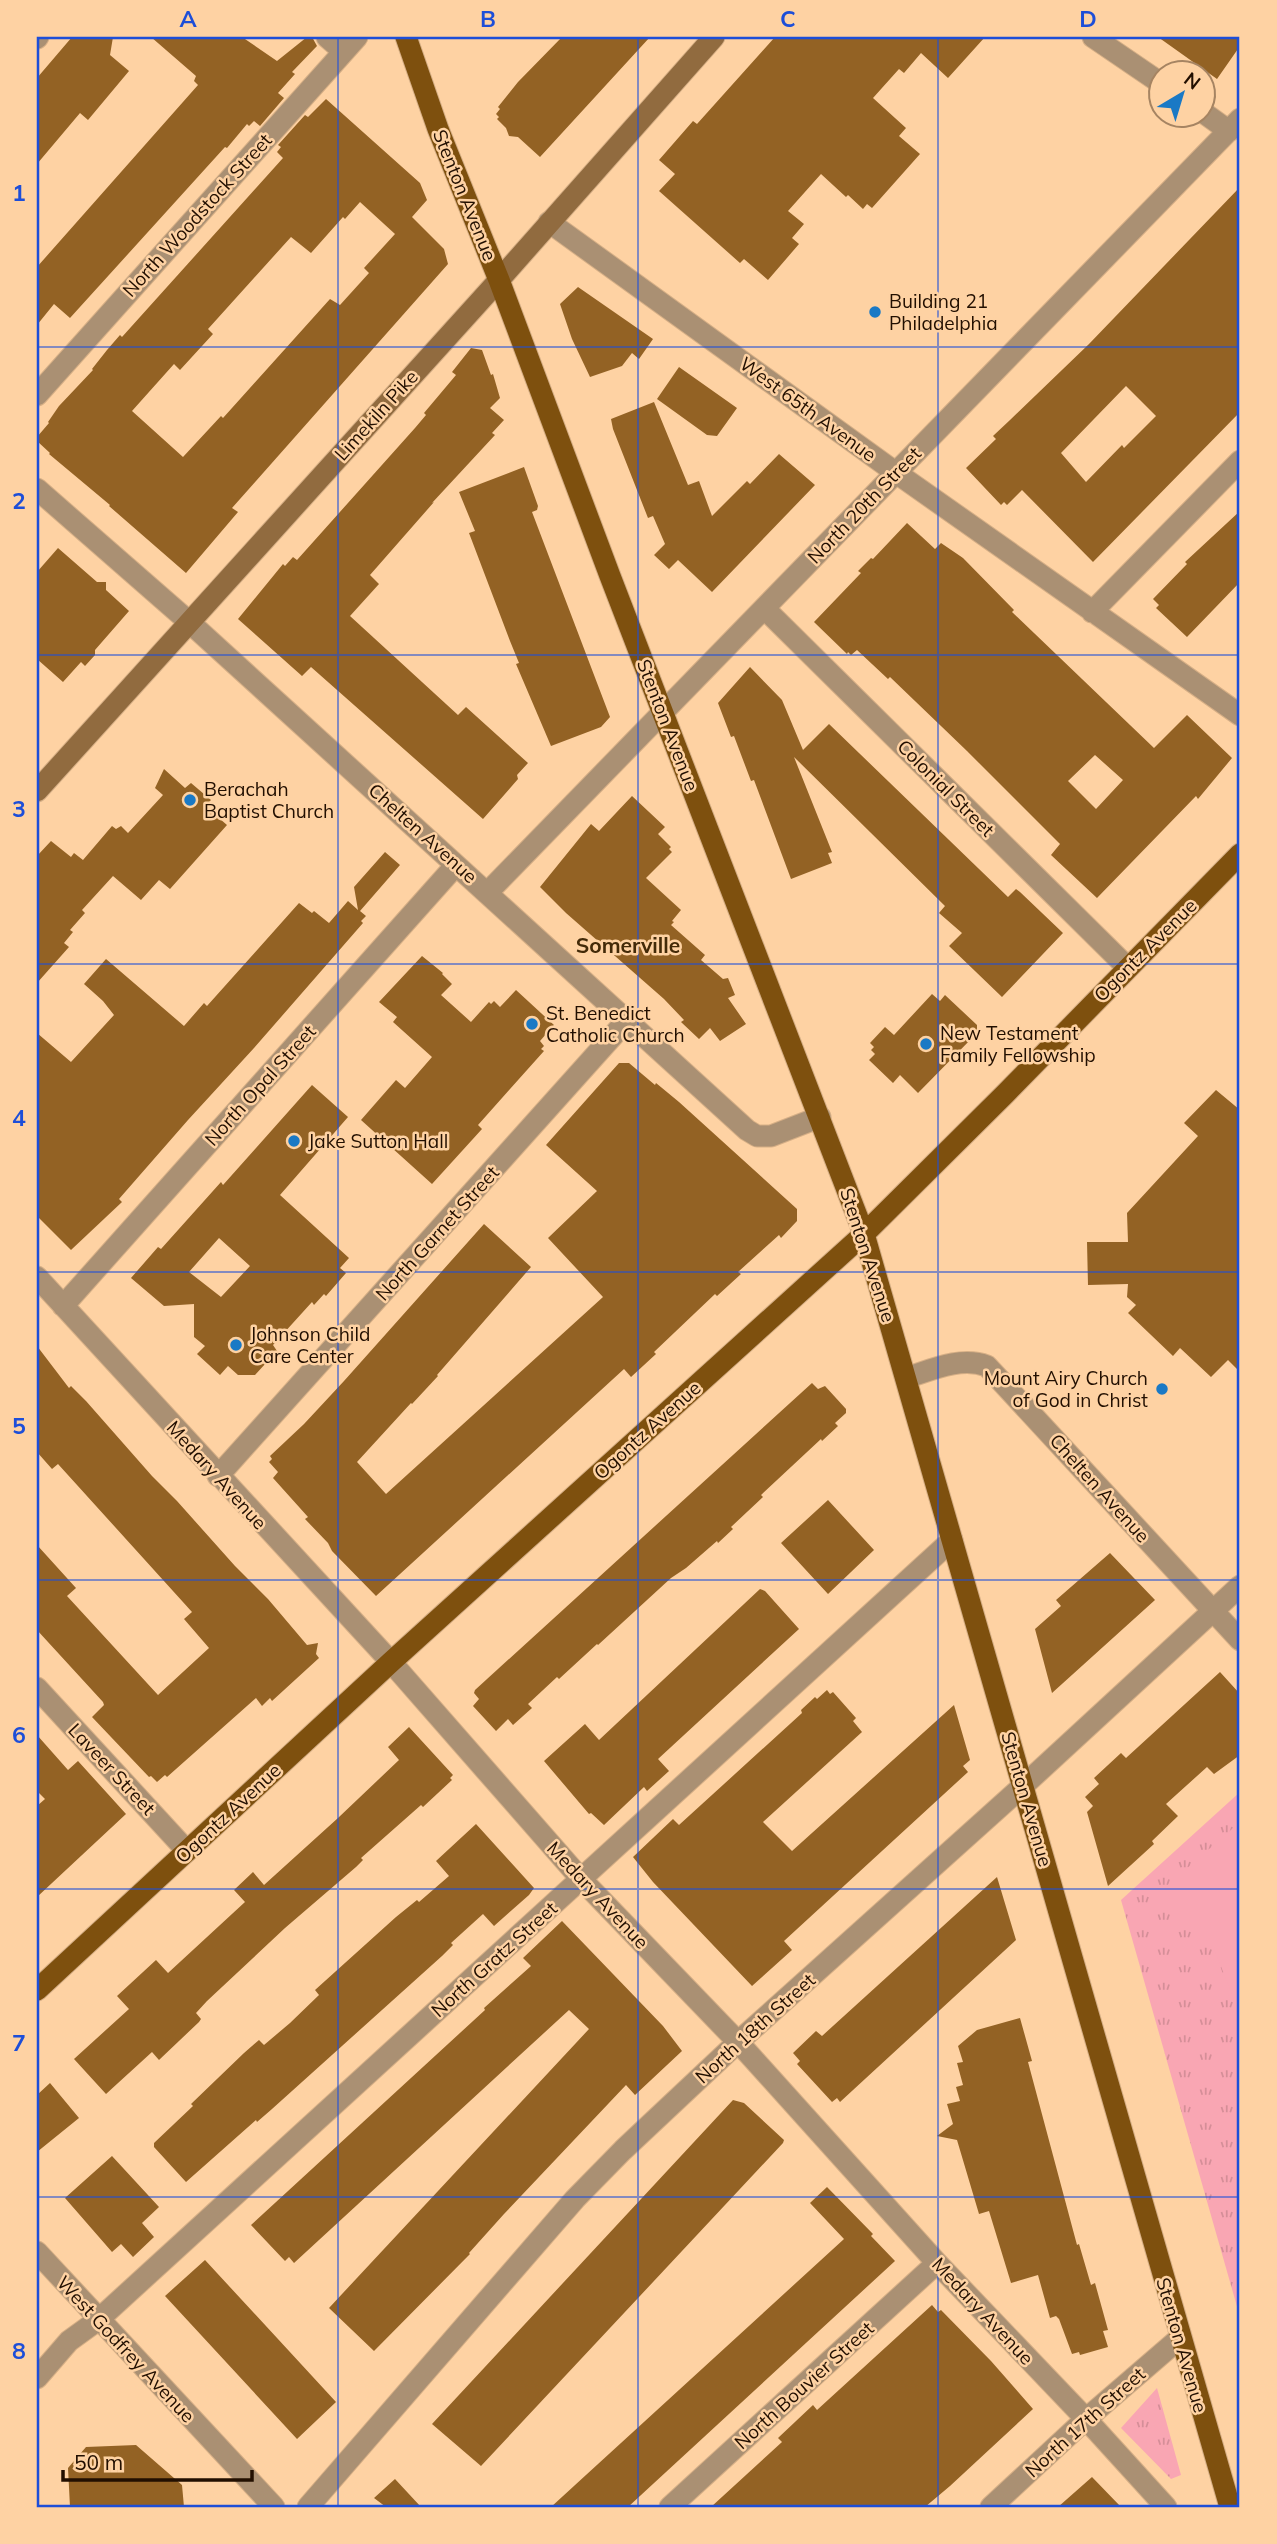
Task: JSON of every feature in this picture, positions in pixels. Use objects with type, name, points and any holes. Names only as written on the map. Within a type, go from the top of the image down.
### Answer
[{"type":"main road","name":"Stenton Avenue","points":[[406,37],[438,129],[499,279],[864,1234],[1230,2507]]},
{"type":"main road","name":"Ogontz Avenue","points":[[37,1990],[391,1662],[864,1234],[1240,854]]},
{"type":"street","points":[[327,37],[350,44]]},
{"type":"street","name":"Limekiln Pike","points":[[37,791],[714,37]]},
{"type":"street","points":[[1093,37],[1148,75]]},
{"type":"street","name":"North Woodstock Street","points":[[37,395],[350,44]]},
{"type":"street","points":[[1218,119],[1235,125]]},
{"type":"street","name":"North 20th Street","points":[[488,892],[1235,125]]},
{"type":"street","name":"West 65th Avenue","points":[[550,222],[895,472],[1240,715]]},
{"type":"street","points":[[1092,612],[1240,461]]},
{"type":"street","name":"Chelten Avenue","points":[[37,489],[188,621],[747,1129],[757,1136],[771,1136],[820,1117]]},
{"type":"street","name":"Colonial Street","points":[[765,609],[1127,967]]},
{"type":"street","name":"North Opal Street","points":[[63,1306],[456,864]]},
{"type":"street","name":"North Garnet Street","points":[[218,1476],[627,1020]]},
{"type":"street","name":"Medary Avenue","points":[[37,1277],[391,1662],[581,1879],[738,2042],[937,2263],[1166,2507]]},
{"type":"street","name":"Chelten Avenue","points":[[906,1378],[964,1362],[987,1366],[1240,1640]]},
{"type":"street","name":"North Gratz Street","points":[[37,2378],[69,2341],[98,2320],[952,1540]]},
{"type":"street","name":"North 18th Street","points":[[308,2507],[575,2199],[623,2150],[738,2042],[1240,1587]]},
{"type":"street","name":"Laveer Street","points":[[37,1688],[187,1851]]},
{"type":"street","name":"West Godfrey Avenue","points":[[37,2252],[274,2507]]},
{"type":"street","name":"North Bouvier Street","points":[[670,2507],[937,2263]]},
{"type":"street","name":"North 17th Street","points":[[991,2507],[1086,2419],[1180,2339]]},
{"type":"green space","points":[[1240,1792],[1240,2317],[1121,1900]]},
{"type":"green space","points":[[1240,1822],[1240,2014],[1214,1949],[1162,1890]]},
{"type":"green space","points":[[1157,2388],[1181,2475],[1171,2479],[1121,2428]]},
{"type":"building","points":[[72,37],[113,37],[110,55],[129,71],[88,120],[80,113],[37,164],[37,78]]},
{"type":"building","points":[[151,37],[242,37],[277,61],[307,37],[312,37],[317,46],[292,72],[295,74],[278,93],[284,98],[260,126],[254,121],[249,126],[247,124],[70,318],[54,304],[37,325],[37,267],[198,85],[194,81],[196,76]]},
{"type":"building","points":[[562,37],[650,37],[540,157],[518,137],[509,136],[496,114],[500,109],[498,107],[518,82]]},
{"type":"building","points":[[775,37],[985,37],[948,78],[921,53],[904,73],[899,69],[873,98],[906,128],[899,136],[920,154],[872,208],[867,204],[863,209],[821,174],[788,211],[804,224],[792,238],[799,244],[768,280],[744,259],[740,263],[659,191],[675,174],[659,160],[693,121],[697,124]]},
{"type":"building","points":[[1158,37],[1240,37],[1240,46],[1218,78],[1218,60],[1190,60]]},
{"type":"building","points":[[326,99],[420,183],[427,200],[412,217],[444,249],[448,264],[232,508],[238,512],[186,573],[49,454],[37,441],[37,437],[59,406],[93,370],[120,335],[122,337],[283,158],[277,152],[281,147],[278,145],[305,115],[308,117]],"holes":[[[360,202],[395,234],[364,268],[369,273],[340,305],[330,299],[223,418],[221,416],[183,457],[132,411],[174,364],[180,370],[213,334],[208,329],[291,237],[311,253]]]},
{"type":"building","points":[[1240,187],[1240,412],[1093,562],[1022,490],[1007,505],[1004,502],[1001,505],[966,468],[996,439],[993,436],[1089,344]],"holes":[[[1126,386],[1156,416],[1124,448],[1122,445],[1086,482],[1061,453]]]},
{"type":"building","points":[[578,287],[653,339],[639,359],[632,353],[622,366],[590,377],[572,339],[560,304]]},
{"type":"building","points":[[471,348],[482,350],[491,375],[493,374],[500,398],[490,408],[504,420],[492,433],[495,435],[370,575],[379,584],[350,616],[458,715],[466,707],[528,763],[517,775],[518,779],[483,819],[311,667],[302,676],[238,619],[283,564],[285,566],[293,557],[297,560],[415,428],[456,375],[452,372]]},
{"type":"building","points":[[679,367],[737,408],[717,436],[707,435],[657,399]]},
{"type":"building","points":[[654,402],[688,485],[699,481],[712,516],[747,481],[750,484],[779,454],[815,485],[712,592],[678,560],[669,569],[654,555],[665,544],[653,516],[648,518],[613,429],[611,419]]},
{"type":"building","points":[[524,467],[538,506],[537,510],[532,512],[610,717],[601,727],[551,746],[516,664],[519,663],[469,533],[475,531],[459,492]]},
{"type":"building","points":[[1240,511],[1240,582],[1187,637],[1156,608],[1159,605],[1153,599],[1187,564],[1185,562]]},
{"type":"building","points":[[907,523],[935,549],[941,543],[963,558],[1014,610],[1012,612],[1154,748],[1187,715],[1232,758],[1198,799],[1196,796],[1097,898],[1051,855],[1060,844],[967,751],[890,677],[888,679],[857,650],[851,655],[848,652],[847,654],[814,622],[861,573],[858,571]],"holes":[[[1095,755],[1123,780],[1096,809],[1068,781]]]},
{"type":"building","points":[[58,548],[97,582],[106,582],[106,590],[129,611],[95,650],[95,655],[85,666],[81,662],[63,682],[37,659],[37,572]]},
{"type":"building","points":[[750,667],[782,700],[803,750],[829,724],[1008,897],[1016,889],[1063,933],[1002,997],[949,946],[962,933],[939,913],[945,906],[794,757],[832,852],[828,853],[832,863],[791,879],[754,780],[751,781],[718,703]]},
{"type":"building","points":[[164,769],[185,788],[191,783],[211,800],[205,806],[227,825],[170,889],[159,880],[141,900],[113,876],[82,910],[85,913],[70,930],[73,932],[64,943],[69,947],[37,983],[37,856],[51,841],[71,857],[74,853],[83,860],[112,826],[116,829],[121,826],[128,833],[163,795],[155,788]]},
{"type":"building","points":[[632,796],[665,827],[658,834],[671,847],[669,849],[672,852],[646,878],[681,910],[671,925],[705,955],[701,960],[723,979],[728,978],[735,995],[728,998],[746,1024],[720,1041],[710,1028],[699,1039],[681,1022],[684,1020],[664,999],[540,887],[591,824],[599,831]]},
{"type":"building","points":[[385,852],[400,865],[360,911],[366,916],[361,921],[363,923],[119,1199],[122,1202],[71,1250],[37,1216],[37,1033],[71,1062],[114,1015],[84,984],[106,959],[184,1026],[204,1003],[207,1006],[299,903],[329,923],[348,901],[358,910],[354,887]]},
{"type":"building","points":[[422,956],[452,984],[441,995],[471,1022],[489,1002],[491,1004],[494,1001],[500,1007],[516,990],[554,1025],[540,1041],[544,1051],[478,1125],[482,1129],[432,1184],[361,1120],[396,1080],[405,1088],[432,1057],[393,1022],[397,1017],[379,1002]]},
{"type":"building","points":[[932,994],[940,1001],[945,995],[977,1025],[977,1033],[918,1093],[900,1075],[893,1083],[869,1060],[875,1054],[870,1043],[885,1027],[894,1035]]},
{"type":"building","points":[[619,1063],[629,1063],[679,1102],[797,1209],[797,1221],[781,1238],[779,1235],[738,1272],[741,1274],[717,1296],[715,1294],[631,1377],[624,1369],[376,1596],[332,1551],[328,1543],[305,1519],[308,1517],[273,1478],[278,1472],[269,1462],[272,1459],[270,1456],[344,1381],[484,1224],[531,1267],[438,1376],[357,1462],[386,1494],[603,1297],[548,1238],[597,1191],[546,1145]]},
{"type":"building","points":[[312,1085],[348,1117],[280,1195],[349,1258],[340,1268],[346,1273],[326,1296],[324,1294],[314,1305],[312,1302],[273,1345],[277,1351],[255,1375],[238,1375],[228,1366],[220,1375],[197,1354],[205,1346],[194,1337],[194,1304],[164,1306],[131,1278],[221,1182],[223,1185]],"holes":[[[219,1238],[250,1266],[221,1297],[189,1272]]]},
{"type":"building","points":[[1216,1090],[1240,1110],[1240,1372],[1228,1360],[1211,1377],[1180,1348],[1173,1356],[1128,1313],[1136,1305],[1127,1297],[1128,1284],[1088,1285],[1087,1242],[1128,1242],[1127,1213],[1198,1136],[1184,1123]]},
{"type":"building","points":[[37,1346],[69,1388],[71,1386],[86,1401],[307,1645],[318,1643],[316,1654],[319,1658],[272,1701],[270,1698],[262,1706],[256,1698],[167,1777],[165,1775],[157,1782],[149,1777],[92,1717],[104,1705],[103,1702],[37,1630],[37,1545],[76,1588],[67,1596],[158,1695],[209,1648],[184,1619],[192,1612],[58,1464],[52,1469],[37,1452]]},
{"type":"building","points":[[812,1383],[818,1389],[825,1386],[846,1409],[846,1413],[835,1423],[838,1426],[761,1495],[763,1497],[718,1543],[717,1541],[671,1578],[559,1679],[557,1677],[528,1704],[532,1708],[513,1725],[508,1719],[496,1731],[473,1706],[479,1699],[474,1693],[475,1690]]},
{"type":"building","points":[[828,1500],[874,1550],[828,1594],[781,1543]]},
{"type":"building","points":[[1110,1553],[1155,1600],[1052,1693],[1035,1629],[1061,1606],[1056,1600]]},
{"type":"building","points":[[760,1589],[765,1591],[799,1629],[658,1759],[669,1771],[647,1791],[644,1787],[604,1825],[589,1814],[544,1761],[585,1724],[599,1740]]},
{"type":"building","points":[[1220,1672],[1240,1694],[1240,1755],[1214,1774],[1207,1767],[1166,1804],[1178,1816],[1152,1841],[1154,1844],[1108,1886],[1087,1812],[1093,1806],[1085,1797],[1099,1784],[1094,1778],[1121,1753],[1126,1758]]},
{"type":"building","points":[[827,1690],[830,1694],[833,1692],[856,1718],[853,1721],[862,1732],[763,1822],[792,1851],[954,1705],[970,1760],[963,1766],[968,1772],[784,1941],[792,1950],[752,1986],[653,1882],[633,1857],[673,1819],[679,1825],[802,1713],[801,1710],[815,1697],[817,1699]]},
{"type":"building","points":[[409,1727],[453,1775],[450,1778],[452,1780],[361,1858],[363,1860],[356,1867],[285,1928],[207,2001],[196,2013],[201,2019],[199,2022],[159,2060],[152,2052],[106,2094],[74,2059],[129,2009],[117,1996],[156,1960],[168,1973],[245,1902],[234,1890],[253,1872],[264,1885],[338,1818],[399,1760],[388,1747]]},
{"type":"building","points":[[37,1735],[68,1770],[78,1761],[126,1814],[37,1897],[37,1806],[45,1799],[37,1791]]},
{"type":"building","points":[[476,1824],[534,1888],[529,1895],[494,1926],[483,1914],[451,1943],[453,1945],[442,1956],[272,2109],[186,2182],[154,2147],[154,2143],[244,2053],[259,2040],[264,2045],[290,2023],[319,1995],[315,1990],[396,1917],[417,1900],[419,1902],[449,1876],[436,1861]]},
{"type":"building","points":[[997,1877],[1016,1940],[840,2102],[837,2098],[832,2102],[797,2064],[800,2061],[793,2053],[816,2031],[822,2036]]},
{"type":"building","points":[[562,1921],[663,2026],[682,2051],[635,2095],[626,2085],[504,2214],[470,2254],[374,2351],[329,2308],[589,2029],[569,2010],[294,2263],[289,2257],[285,2261],[251,2225],[531,1966],[523,1958]]},
{"type":"building","points":[[1020,2018],[1032,2061],[1028,2062],[1077,2245],[1079,2244],[1091,2285],[1095,2283],[1108,2330],[1103,2331],[1108,2347],[1080,2355],[1079,2352],[1072,2354],[1059,2319],[1056,2316],[1050,2318],[1038,2275],[1011,2283],[989,2211],[979,2214],[957,2140],[937,2136],[953,2124],[947,2104],[960,2101],[956,2087],[963,2085],[957,2063],[963,2062],[958,2046],[977,2030]]},
{"type":"building","points":[[50,2083],[79,2118],[37,2152],[37,2095]]},
{"type":"building","points":[[733,2100],[744,2103],[784,2140],[783,2143],[481,2466],[432,2424]]},
{"type":"building","points":[[112,2156],[159,2207],[142,2223],[154,2237],[133,2257],[121,2244],[112,2252],[65,2198]]},
{"type":"building","points":[[827,2187],[895,2261],[628,2507],[551,2507],[844,2239],[810,2203]]},
{"type":"building","points":[[205,2260],[336,2402],[297,2439],[165,2296]]},
{"type":"building","points":[[932,2305],[938,2312],[941,2310],[991,2361],[1033,2409],[950,2486],[925,2507],[711,2507],[782,2442],[778,2438],[813,2405],[817,2410]]},
{"type":"building","points":[[136,2445],[182,2485],[184,2507],[70,2507],[68,2468],[86,2447]]},
{"type":"building","points":[[1092,2477],[1121,2507],[1058,2507]]},
{"type":"building","points":[[395,2479],[421,2507],[386,2507],[374,2498]]},
{"type":"place","name":"Building 21 Philadelphia","points":[[875,312]]},
{"type":"place","name":"Berachah Baptist Church","points":[[190,800]]},
{"type":"place","name":"St. Benedict Catholic Church","points":[[532,1024]]},
{"type":"place","name":"New Testament Family Fellowship","points":[[926,1044]]},
{"type":"place","name":"Jake Sutton Hall","points":[[294,1141]]},
{"type":"place","name":"Johnson Child Care Center","points":[[236,1345]]},
{"type":"place","name":"Mount Airy Church of God in Christ","points":[[1162,1389]]},
{"type":"district","name":"Somerville","points":[[628,946]]}]
